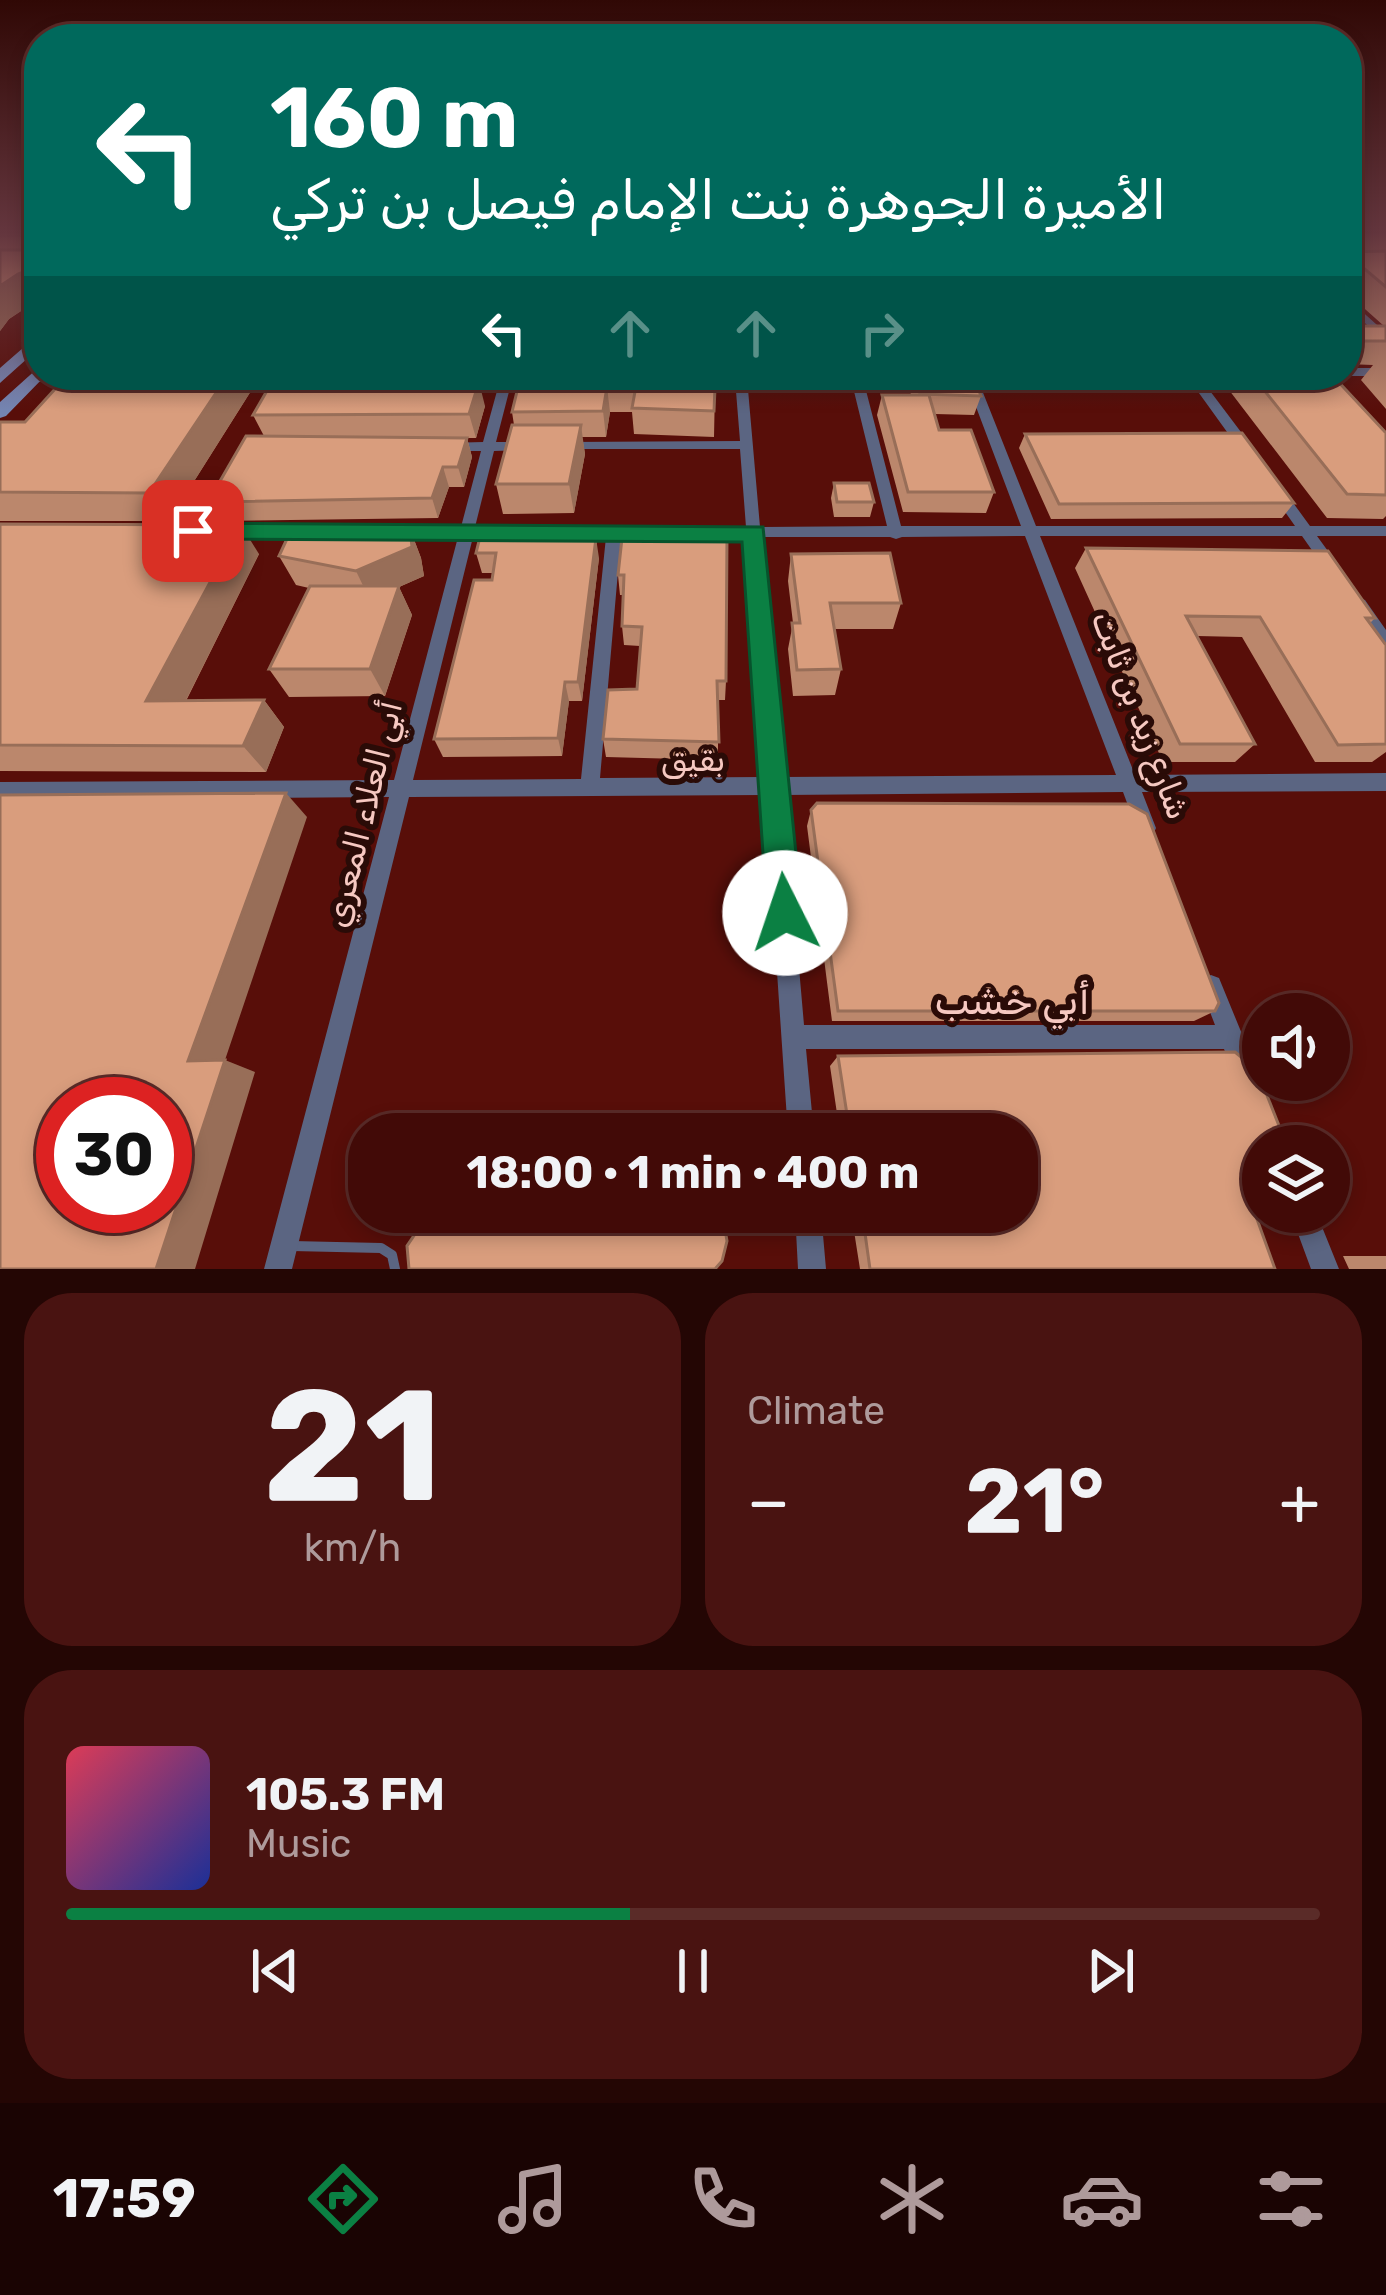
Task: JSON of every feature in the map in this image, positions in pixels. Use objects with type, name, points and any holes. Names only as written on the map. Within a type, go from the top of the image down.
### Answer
[{"type":"main road","points":[[0,378],[24,354]]},
{"type":"main road","points":[[0,412],[24,387]]},
{"type":"street","points":[[1362,316],[1386,339]]},
{"type":"street","points":[[272,394],[274,390]]},
{"type":"street","name":"أبي العلاء المعري","points":[[278,1269],[503,390]]},
{"type":"street","points":[[744,390],[799,1113]]},
{"type":"street","points":[[860,390],[896,534]]},
{"type":"street","name":"شارع زيد بن ثابت","points":[[976,390],[1154,847]]},
{"type":"street","points":[[1203,390],[1256,462]]},
{"type":"street","points":[[423,447],[537,446]]},
{"type":"street","points":[[560,446],[746,446]]},
{"type":"street","points":[[193,531],[232,464]]},
{"type":"street","points":[[1269,480],[1382,633]]},
{"type":"street","points":[[171,531],[330,532]]},
{"type":"street","points":[[376,532],[1386,532]]},
{"type":"street","points":[[589,789],[614,533]]},
{"type":"street","name":"بقيق","points":[[0,791],[1386,782]]},
{"type":"street","points":[[1206,974],[1258,1102]]},
{"type":"street","name":"أبي خشب","points":[[793,1036],[1232,1037]]},
{"type":"street","points":[[809,1233],[812,1269]]},
{"type":"street","points":[[1311,1233],[1325,1269]]},
{"type":"lane","points":[[284,1246],[381,1248],[392,1255],[395,1269]]},
{"type":"building","points":[[1362,326],[1386,326],[1386,341],[1362,341]]},
{"type":"building","points":[[54,390],[218,390],[149,493],[0,492],[0,422],[25,422]]},
{"type":"building","points":[[267,390],[476,390],[469,414],[253,415]]},
{"type":"building","points":[[517,390],[606,390],[603,411],[512,412]]},
{"type":"building","points":[[635,390],[715,390],[714,411],[632,408]]},
{"type":"building","points":[[919,390],[979,390],[981,396],[920,394]]},
{"type":"building","points":[[1264,390],[1346,390],[1386,433],[1386,495],[1347,494]]},
{"type":"building","points":[[882,395],[929,395],[939,430],[971,430],[994,492],[908,492]]},
{"type":"building","points":[[512,425],[581,425],[569,484],[496,484]]},
{"type":"building","points":[[1242,433],[1294,503],[1059,504],[1025,434]]},
{"type":"building","points":[[246,436],[467,438],[458,467],[443,467],[432,498],[208,502]]},
{"type":"building","points":[[834,483],[869,483],[874,502],[837,502]]},
{"type":"building","points":[[0,524],[241,525],[146,701],[264,700],[243,746],[0,745]]},
{"type":"building","points":[[292,528],[410,529],[412,547],[356,571],[279,556]]},
{"type":"building","points":[[727,536],[726,681],[717,681],[719,742],[603,739],[608,690],[637,689],[642,627],[622,626],[624,575],[618,575],[622,538]]},
{"type":"building","points":[[480,537],[596,538],[578,682],[565,682],[558,738],[434,739],[474,580],[492,580],[496,553],[476,553]]},
{"type":"building","points":[[1086,548],[1328,551],[1375,618],[1366,618],[1386,645],[1386,744],[1338,745],[1260,617],[1186,616],[1255,744],[1180,744]]},
{"type":"building","points":[[890,553],[901,603],[830,603],[841,669],[797,670],[792,623],[800,623],[791,554]]},
{"type":"building","points":[[310,586],[399,586],[370,669],[269,669]]},
{"type":"building","points":[[286,793],[188,1061],[225,1060],[192,1160],[192,1077],[36,1077],[36,1233],[168,1233],[156,1269],[0,1269],[0,795]]},
{"type":"building","points":[[817,803],[1129,804],[1147,814],[1219,1003],[1215,1011],[838,1011],[811,810]]},
{"type":"building","points":[[1235,1052],[1242,1058],[1242,1101],[1269,1101],[1279,1125],[1242,1125],[1242,1233],[1262,1233],[1275,1269],[870,1269],[865,1233],[1038,1233],[1038,1113],[847,1113],[838,1056]]},
{"type":"building","points":[[416,1233],[726,1233],[727,1241],[715,1269],[409,1269],[407,1246]]},
{"type":"route","points":[[193,531],[754,533],[785,913]]}]
